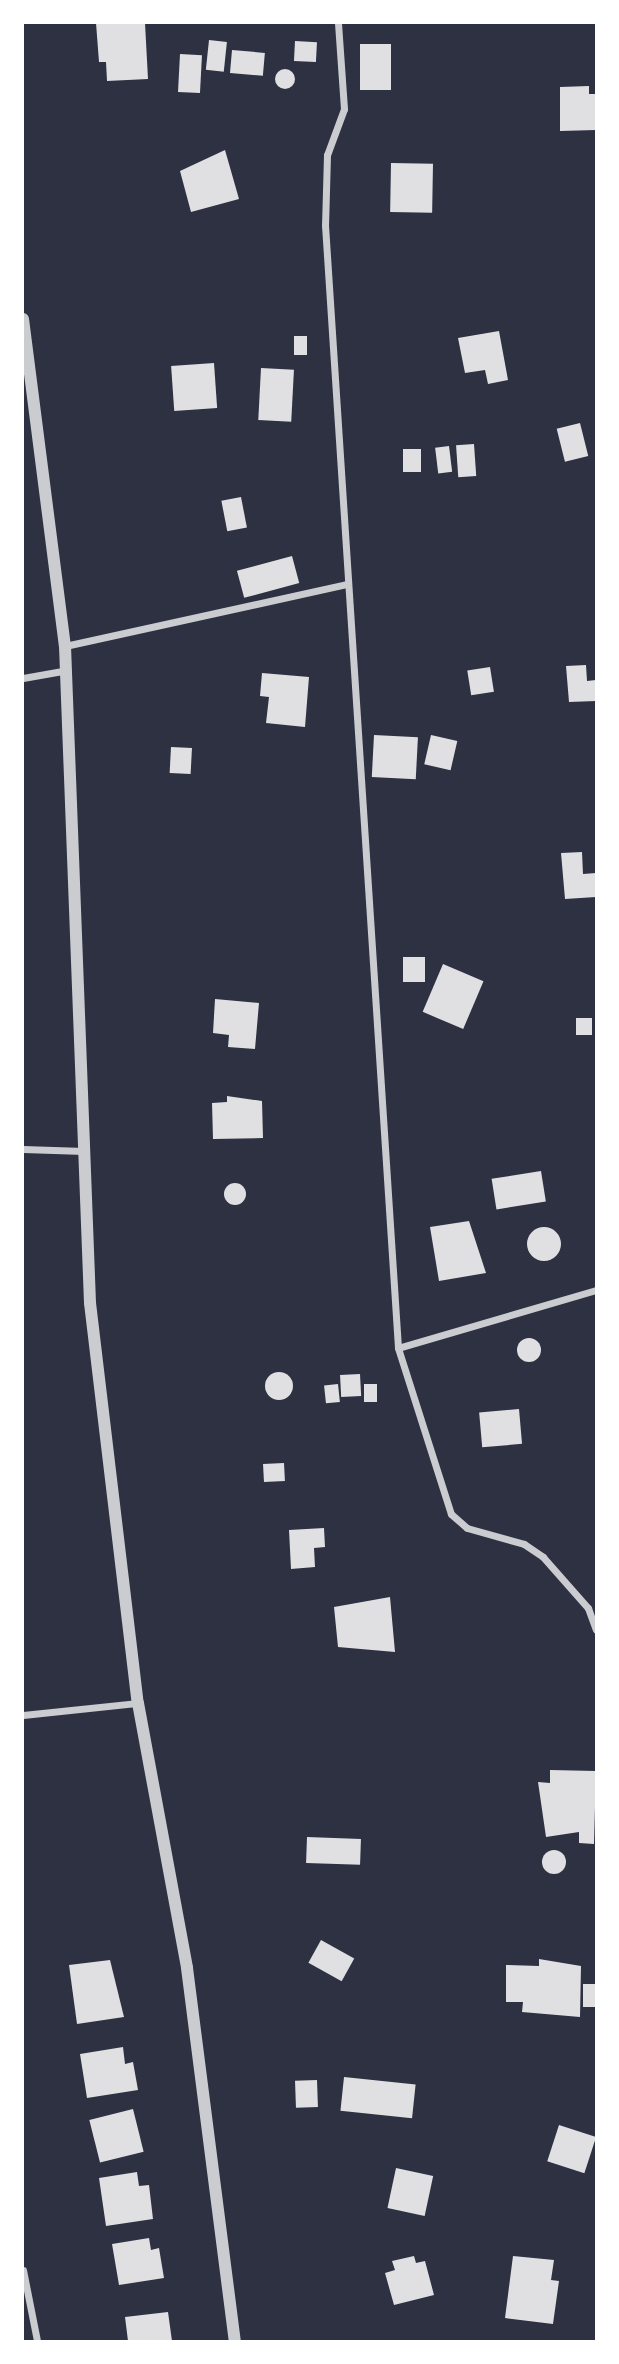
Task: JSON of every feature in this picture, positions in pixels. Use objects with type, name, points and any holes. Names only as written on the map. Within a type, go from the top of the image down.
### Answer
[{"type":"street","points":[[338,23],[344,108],[324,177],[346,584],[398,1348],[451,1514],[467,1528],[524,1544],[543,1557],[588,1608],[596,1630]]},
{"type":"street","points":[[23,319],[65,646],[62,671],[90,1303],[138,1703],[187,1968],[234,2341]]},
{"type":"street","points":[[65,646],[346,584]]},
{"type":"street","points":[[23,678],[62,671]]},
{"type":"street","points":[[23,1149],[84,1151]]},
{"type":"street","points":[[398,1348],[596,1290]]},
{"type":"street","points":[[23,1715],[138,1703]]},
{"type":"street","points":[[23,2270],[37,2341]]},
{"type":"building","points":[[96,23],[145,23],[148,79],[107,81],[106,62],[99,62]]},
{"type":"building","points":[[209,40],[227,42],[224,72],[206,70]]},
{"type":"building","points":[[295,41],[317,42],[316,62],[294,61]]},
{"type":"building","points":[[360,44],[391,44],[391,90],[360,90]]},
{"type":"building","points":[[232,50],[265,53],[263,76],[230,73]]},
{"type":"building","points":[[180,54],[202,55],[200,93],[178,92]]},
{"type":"building","points":[[285,69],[292,72],[295,79],[292,86],[285,89],[278,86],[275,79],[278,72]]},
{"type":"building","points":[[589,86],[589,94],[596,94],[596,130],[560,131],[560,87]]},
{"type":"building","points":[[225,150],[239,199],[191,212],[180,171]]},
{"type":"building","points":[[391,163],[433,164],[432,213],[390,212]]},
{"type":"building","points":[[499,331],[508,380],[488,384],[485,370],[465,373],[458,338]]},
{"type":"building","points":[[294,336],[307,336],[307,355],[294,355]]},
{"type":"building","points":[[214,363],[217,408],[174,411],[171,366]]},
{"type":"building","points":[[261,368],[294,370],[291,422],[258,420]]},
{"type":"building","points":[[580,423],[588,456],[565,462],[557,429]]},
{"type":"building","points":[[474,444],[476,476],[458,477],[456,445]]},
{"type":"building","points":[[449,446],[452,472],[438,474],[435,448]]},
{"type":"building","points":[[403,449],[421,449],[421,472],[403,472]]},
{"type":"building","points":[[241,497],[247,527],[227,531],[221,501]]},
{"type":"building","points":[[292,556],[299,583],[244,598],[237,571]]},
{"type":"building","points":[[586,665],[587,681],[596,680],[596,701],[569,702],[566,666]]},
{"type":"building","points":[[490,667],[494,692],[471,695],[467,671]]},
{"type":"building","points":[[262,673],[309,677],[305,727],[266,723],[269,697],[260,696]]},
{"type":"building","points":[[374,735],[418,737],[416,779],[372,777]]},
{"type":"building","points":[[431,735],[457,741],[451,770],[424,764]]},
{"type":"building","points":[[171,747],[192,748],[191,774],[170,773]]},
{"type":"building","points":[[582,852],[583,874],[596,873],[596,897],[565,899],[561,853]]},
{"type":"building","points":[[403,957],[425,957],[425,982],[403,982]]},
{"type":"building","points":[[443,964],[484,981],[463,1029],[423,1012]]},
{"type":"building","points":[[215,999],[259,1003],[255,1049],[228,1047],[229,1035],[213,1033]]},
{"type":"building","points":[[576,1018],[592,1018],[592,1035],[576,1035]]},
{"type":"building","points":[[227,1096],[262,1101],[263,1138],[213,1139],[212,1103],[227,1102]]},
{"type":"building","points":[[541,1171],[546,1202],[496,1209],[492,1179]]},
{"type":"building","points":[[235,1183],[243,1186],[246,1194],[243,1202],[235,1205],[227,1202],[224,1194],[227,1186]]},
{"type":"building","points":[[469,1221],[486,1273],[439,1281],[430,1227]]},
{"type":"building","points":[[544,1227],[556,1232],[561,1244],[556,1256],[544,1261],[532,1256],[527,1244],[532,1232]]},
{"type":"building","points":[[529,1338],[540,1345],[541,1350],[534,1361],[529,1362],[518,1355],[517,1350],[524,1339]]},
{"type":"building","points":[[279,1372],[289,1376],[293,1386],[289,1396],[279,1400],[269,1396],[265,1386],[269,1376]]},
{"type":"building","points":[[360,1374],[361,1396],[341,1397],[340,1375]]},
{"type":"building","points":[[338,1384],[340,1402],[326,1403],[324,1385]]},
{"type":"building","points":[[364,1384],[377,1384],[377,1402],[364,1402]]},
{"type":"building","points":[[519,1409],[522,1444],[482,1447],[479,1412]]},
{"type":"building","points":[[284,1463],[285,1481],[264,1482],[263,1464]]},
{"type":"building","points":[[324,1528],[325,1547],[314,1548],[315,1567],[291,1569],[289,1530]]},
{"type":"building","points":[[390,1597],[395,1652],[338,1647],[334,1607]]},
{"type":"building","points":[[550,1770],[596,1771],[594,1844],[579,1843],[579,1832],[546,1837],[538,1782],[550,1783]]},
{"type":"building","points":[[307,1837],[361,1839],[360,1865],[306,1863]]},
{"type":"building","points":[[554,1850],[565,1857],[566,1862],[559,1873],[554,1874],[543,1867],[542,1862],[549,1851]]},
{"type":"building","points":[[321,1940],[354,1958],[342,1981],[308,1963]]},
{"type":"building","points":[[539,1959],[581,1966],[580,2017],[522,2012],[523,2002],[506,2002],[506,1965],[539,1966]]},
{"type":"building","points":[[110,1960],[124,2017],[77,2024],[69,1965]]},
{"type":"building","points":[[583,1984],[596,1984],[596,2007],[583,2007]]},
{"type":"building","points":[[123,2047],[125,2064],[133,2062],[138,2090],[87,2098],[80,2054]]},
{"type":"building","points":[[344,2077],[416,2085],[412,2118],[340,2111]]},
{"type":"building","points":[[317,2080],[318,2107],[296,2108],[295,2081]]},
{"type":"building","points":[[133,2109],[144,2152],[100,2163],[89,2120]]},
{"type":"building","points":[[559,2125],[596,2137],[584,2173],[547,2161]]},
{"type":"building","points":[[396,2168],[433,2176],[425,2216],[387,2208]]},
{"type":"building","points":[[137,2172],[139,2186],[149,2185],[153,2219],[106,2226],[99,2178]]},
{"type":"building","points":[[149,2238],[151,2250],[159,2248],[164,2278],[119,2285],[112,2244]]},
{"type":"building","points":[[414,2256],[416,2263],[425,2261],[434,2295],[394,2305],[385,2273],[395,2270],[392,2261]]},
{"type":"building","points":[[513,2256],[554,2260],[551,2280],[559,2281],[553,2324],[505,2318]]},
{"type":"building","points":[[168,2312],[172,2341],[128,2341],[125,2317]]}]
